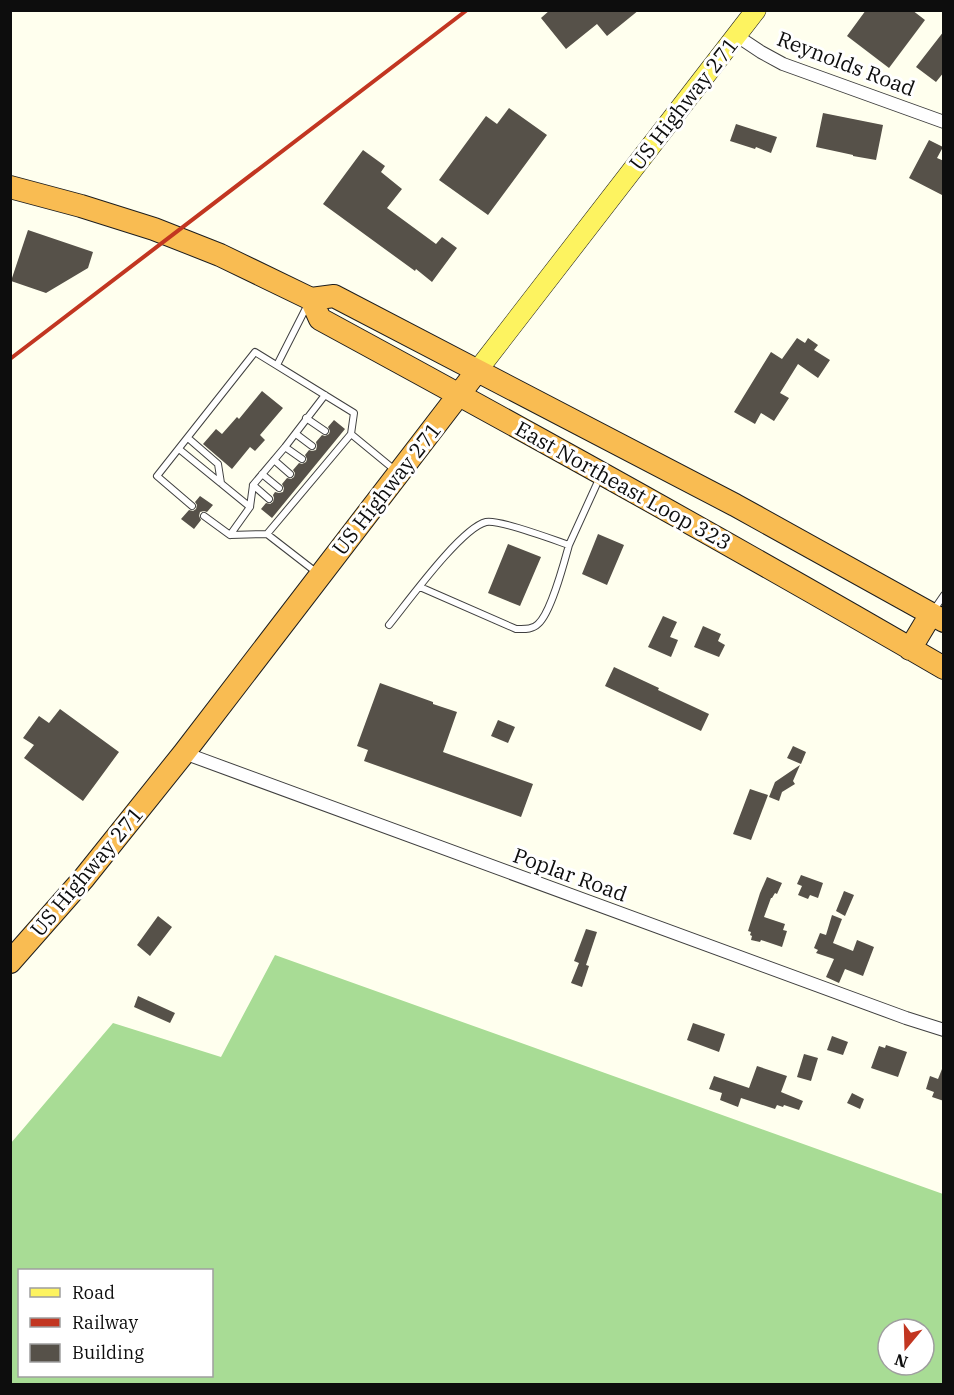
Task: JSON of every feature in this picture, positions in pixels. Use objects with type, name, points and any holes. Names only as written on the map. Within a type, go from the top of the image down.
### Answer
[{"type":"highway","name":"East Northeast Loop 323","points":[[10,187],[154,229],[220,255],[311,299],[333,296],[735,505],[937,618]]},
{"type":"highway","name":"East Northeast Loop 323","points":[[311,299],[320,319],[460,394],[944,668]]},
{"type":"highway","name":"US Highway 271","points":[[10,962],[84,878],[184,753],[477,371]]},
{"type":"highway","points":[[716,538],[735,505]]},
{"type":"highway","points":[[910,649],[937,618]]},
{"type":"main road","name":"US Highway 271","points":[[477,371],[756,10]]},
{"type":"street","name":"Reynolds Road","points":[[737,36],[783,64],[944,122]]},
{"type":"street","name":"Poplar Road","points":[[184,753],[623,915],[944,1030]]},
{"type":"lane","points":[[277,366],[311,299]]},
{"type":"lane","points":[[192,506],[157,476],[255,351],[354,413],[351,434],[327,458],[283,510],[267,534]]},
{"type":"lane","points":[[230,535],[250,507],[253,484],[296,434],[325,395]]},
{"type":"lane","points":[[306,418],[325,431]]},
{"type":"lane","points":[[296,434],[312,446]]},
{"type":"lane","points":[[351,434],[399,473]]},
{"type":"lane","points":[[188,438],[218,464],[221,483]]},
{"type":"lane","points":[[336,440],[342,445]]},
{"type":"lane","points":[[285,447],[302,459]]},
{"type":"lane","points":[[179,449],[250,507]]},
{"type":"lane","points":[[274,460],[290,474]]},
{"type":"lane","points":[[262,474],[279,488]]},
{"type":"lane","points":[[420,587],[516,629],[530,629],[540,623],[551,603],[570,545],[601,474]]},
{"type":"lane","points":[[253,484],[269,499]]},
{"type":"lane","points":[[204,516],[230,535],[267,534],[321,575]]},
{"type":"lane","points":[[389,625],[457,542],[474,528],[486,522],[500,522],[570,545]]},
{"type":"lane","points":[[937,618],[944,595]]},
{"type":"green space","points":[[275,955],[943,1194],[943,1384],[11,1384],[11,1143],[113,1023],[221,1057]]},
{"type":"building","points":[[550,10],[639,10],[607,36],[597,24],[566,49],[541,18]]},
{"type":"building","points":[[866,10],[912,10],[925,20],[889,68],[847,36]]},
{"type":"building","points":[[944,31],[944,72],[936,82],[916,67]]},
{"type":"building","points":[[509,108],[547,135],[488,215],[439,180],[486,116],[497,124]]},
{"type":"building","points":[[823,113],[883,125],[876,160],[816,147]]},
{"type":"building","points":[[736,124],[777,137],[771,153],[730,141]]},
{"type":"building","points":[[929,140],[943,147],[937,158],[944,161],[944,196],[909,178]]},
{"type":"building","points":[[363,150],[385,166],[381,172],[402,189],[387,208],[436,244],[442,237],[457,248],[432,282],[323,204]]},
{"type":"building","points":[[28,230],[93,252],[88,268],[46,293],[11,281]]},
{"type":"building","points":[[797,338],[805,343],[808,338],[818,345],[814,350],[830,360],[818,378],[798,364],[780,393],[789,398],[774,421],[761,413],[755,424],[734,412],[771,352],[782,359]]},
{"type":"building","points":[[262,391],[283,408],[260,435],[265,440],[255,451],[250,447],[232,469],[203,444],[216,429],[222,434],[237,417],[239,419]]},
{"type":"building","points":[[334,420],[345,429],[272,518],[261,509],[266,503],[273,502],[275,492],[283,492],[282,484],[287,478],[294,477],[293,470],[299,463],[306,462],[305,455],[309,450],[316,450],[316,442],[322,435],[329,434],[328,427]]},
{"type":"building","points":[[200,496],[213,505],[207,512],[200,512],[201,520],[194,529],[181,519],[189,510],[196,509],[195,502]]},
{"type":"building","points":[[598,534],[624,545],[607,585],[582,574]]},
{"type":"building","points":[[508,544],[541,557],[520,606],[488,593]]},
{"type":"building","points":[[663,616],[677,622],[670,637],[678,640],[671,657],[648,647]]},
{"type":"building","points":[[703,626],[721,634],[718,641],[725,645],[719,657],[694,647]]},
{"type":"building","points":[[614,667],[709,714],[701,731],[605,686]]},
{"type":"building","points":[[380,683],[457,712],[443,752],[533,784],[521,817],[364,761],[368,750],[357,746]]},
{"type":"building","points":[[60,709],[119,752],[83,801],[24,758],[34,745],[23,738],[39,716],[49,723]]},
{"type":"building","points":[[498,720],[515,727],[508,743],[491,736]]},
{"type":"building","points":[[793,746],[806,752],[801,764],[787,758]]},
{"type":"building","points":[[800,765],[793,781],[795,784],[782,792],[779,801],[769,797],[775,782]]},
{"type":"building","points":[[750,789],[768,795],[751,840],[733,834]]},
{"type":"building","points":[[801,875],[823,883],[818,898],[810,895],[808,899],[798,895],[802,886],[797,884]]},
{"type":"building","points":[[767,877],[782,883],[777,894],[775,893],[771,898],[764,917],[785,924],[783,930],[787,931],[782,947],[761,940],[760,942],[751,940],[751,932],[748,931]]},
{"type":"building","points":[[844,891],[854,895],[845,916],[836,911]]},
{"type":"building","points":[[832,915],[842,919],[833,943],[853,951],[857,940],[874,947],[863,976],[845,969],[839,983],[826,977],[834,959],[816,953],[818,950],[814,948],[820,933],[826,935]]},
{"type":"building","points":[[158,916],[172,927],[150,956],[137,945]]},
{"type":"building","points":[[586,929],[597,932],[586,965],[589,966],[582,987],[571,983],[579,963],[574,961]]},
{"type":"building","points":[[138,996],[175,1013],[170,1023],[134,1007]]},
{"type":"building","points":[[693,1023],[725,1034],[719,1052],[687,1040]]},
{"type":"building","points":[[832,1036],[848,1042],[843,1055],[827,1050]]},
{"type":"building","points":[[886,1045],[907,1052],[898,1077],[871,1068],[879,1046],[885,1048]]},
{"type":"building","points":[[804,1054],[818,1058],[811,1081],[797,1077]]},
{"type":"building","points":[[757,1066],[787,1076],[781,1092],[803,1101],[799,1110],[784,1105],[783,1107],[777,1105],[775,1109],[741,1098],[738,1107],[720,1100],[722,1093],[709,1089],[714,1076],[749,1088]]},
{"type":"building","points":[[944,1069],[944,1101],[932,1097],[934,1092],[926,1089],[930,1076],[938,1079]]},
{"type":"building","points":[[852,1093],[864,1099],[860,1109],[847,1103]]},
{"type":"railway","points":[[10,359],[467,10]]}]
